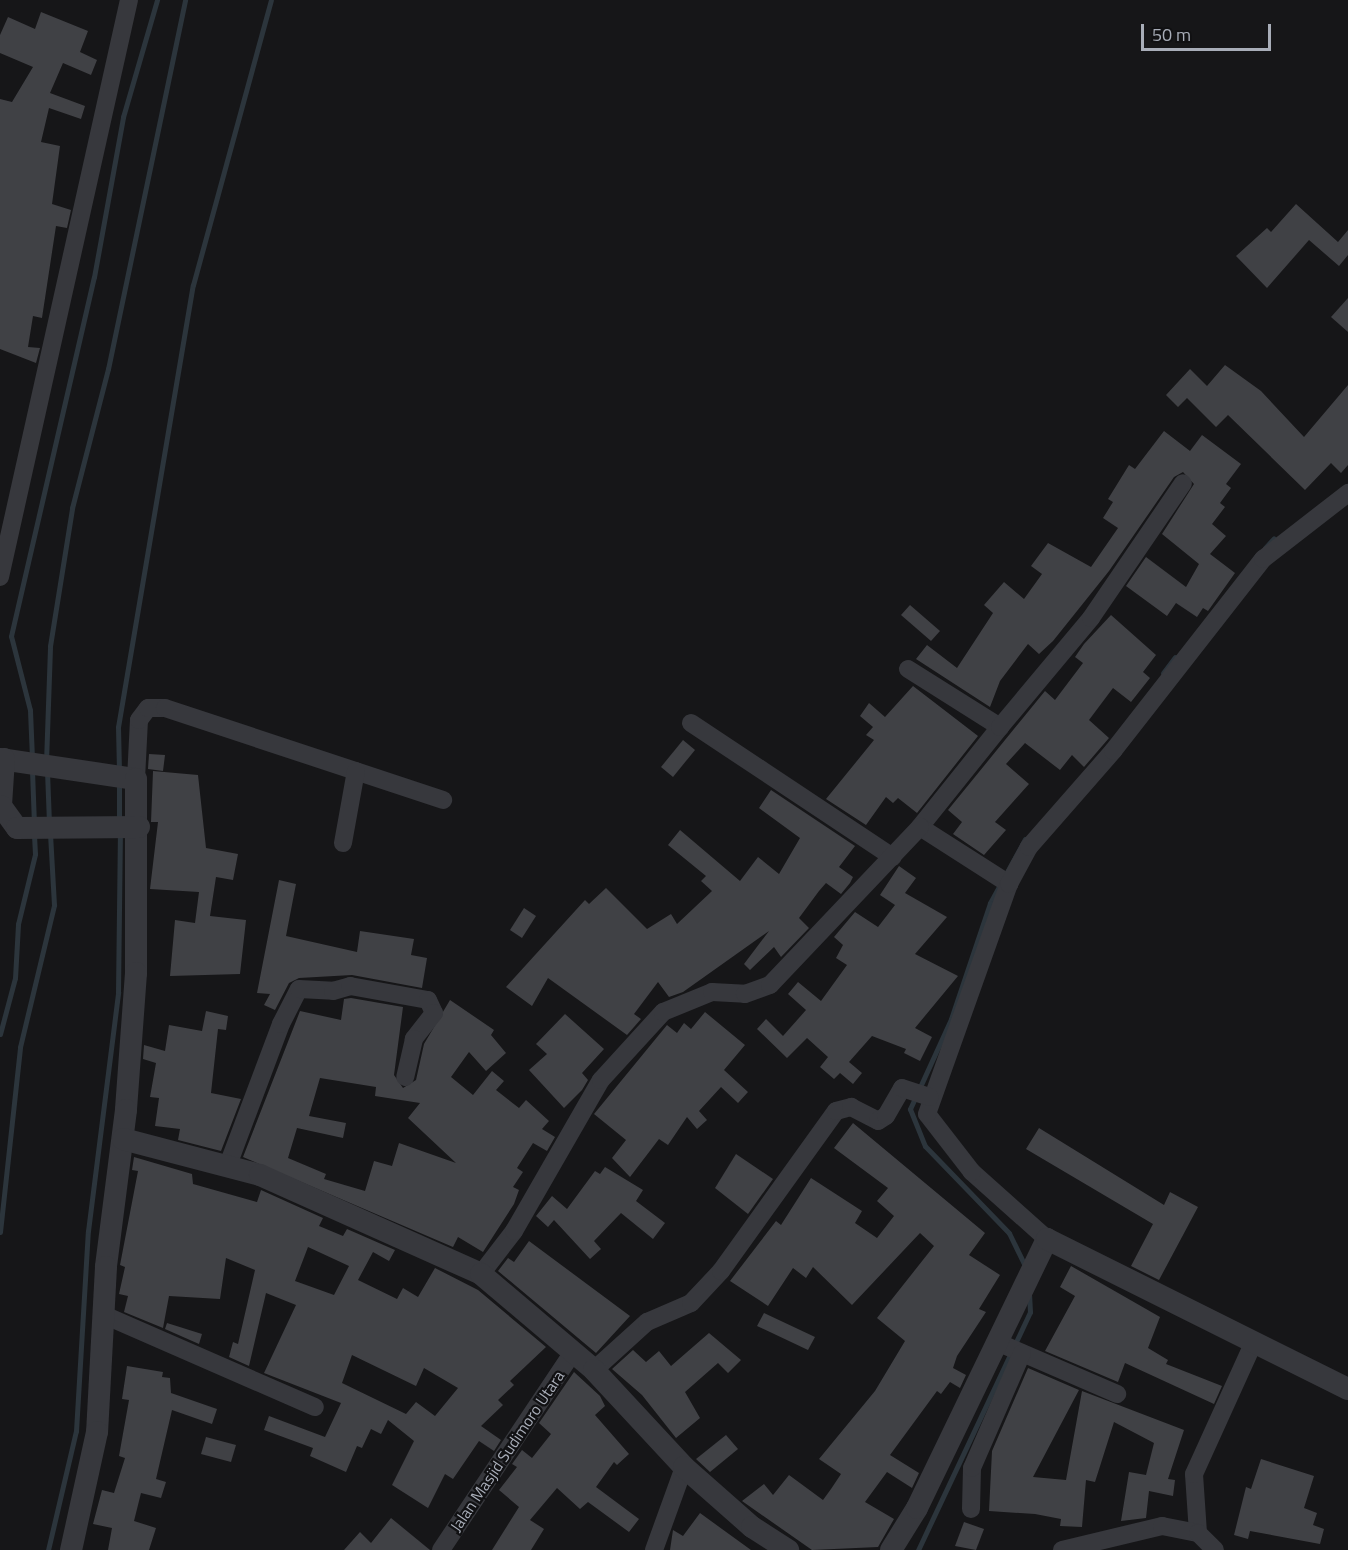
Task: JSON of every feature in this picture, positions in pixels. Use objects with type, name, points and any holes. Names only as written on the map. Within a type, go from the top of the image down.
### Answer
[{"type":"street","points":[[0,577],[129,0]]},
{"type":"street","points":[[482,1274],[514,1231],[601,1080],[663,1012],[712,992],[746,994],[770,985],[920,828],[1091,618],[1183,483]]},
{"type":"street","points":[[594,1370],[647,1322],[691,1303],[779,1195],[836,1111],[851,1107],[872,1120],[883,1119],[918,1092],[1000,877],[1113,751],[1263,559],[1348,493]]},
{"type":"street","points":[[908,669],[1000,728]]},
{"type":"street","points":[[71,1550],[97,1432],[104,1315],[123,1139],[136,973],[131,778],[139,720],[148,708],[165,708],[443,800]]},
{"type":"street","points":[[691,723],[893,857]]},
{"type":"street","points":[[131,778],[2,759],[1,806],[17,828],[133,827]]},
{"type":"street","points":[[343,843],[356,771]]},
{"type":"street","points":[[920,828],[1000,877]]},
{"type":"street","points":[[228,1165],[280,1024],[299,989],[333,991],[350,986],[428,1000],[434,1012],[414,1039],[405,1077]]},
{"type":"street","points":[[918,1092],[929,1120],[972,1172],[1043,1246],[1348,1389]]},
{"type":"street","points":[[123,1139],[228,1165],[321,1200],[482,1274],[594,1370],[684,1467],[752,1527],[788,1550]]},
{"type":"street","points":[[971,1509],[972,1468],[1012,1348],[1025,1280],[1043,1246]]},
{"type":"street","points":[[104,1315],[315,1407]]},
{"type":"street","points":[[1198,1533],[1194,1474],[1253,1344]]},
{"type":"street","points":[[1012,1348],[1117,1394]]},
{"type":"street","points":[[899,1548],[1012,1348]]},
{"type":"street","name":"Jalan Masjid Sudimoro Utara","points":[[441,1550],[573,1352]]},
{"type":"street","points":[[654,1550],[684,1467]]},
{"type":"street","points":[[1062,1550],[1162,1526],[1198,1533],[1215,1550]]},
{"type":"building","points":[[41,12],[88,31],[80,52],[97,60],[91,75],[63,63],[50,93],[85,106],[81,119],[49,108],[41,142],[60,146],[52,204],[71,210],[67,228],[56,226],[42,318],[33,316],[28,347],[40,348],[36,363],[0,349],[0,99],[12,102],[33,67],[0,53],[0,35],[8,17],[35,29]]},
{"type":"building","points":[[1296,204],[1338,242],[1348,230],[1348,255],[1339,266],[1309,240],[1267,288],[1236,256],[1267,228],[1271,232]]},
{"type":"building","points":[[1348,298],[1348,332],[1331,317]]},
{"type":"building","points":[[1225,365],[1261,391],[1304,437],[1348,385],[1348,465],[1341,473],[1331,463],[1305,490],[1228,415],[1216,427],[1187,398],[1178,407],[1166,395],[1190,369],[1207,386]]},
{"type":"building","points":[[1164,431],[1190,451],[1202,435],[1241,464],[1226,484],[1231,488],[1220,503],[1225,507],[1212,524],[1226,536],[1210,554],[1235,573],[1208,611],[1203,608],[1197,617],[1176,603],[1167,616],[1126,586],[1146,557],[1186,587],[1199,564],[1162,534],[1194,484],[1183,472],[1174,477],[1109,571],[1053,641],[1039,654],[1028,644],[1000,681],[990,707],[916,659],[927,645],[957,668],[993,613],[984,605],[1004,582],[1024,599],[1042,574],[1031,566],[1048,543],[1091,567],[1118,528],[1103,518],[1113,502],[1108,499],[1129,465],[1135,469]]},
{"type":"building","points":[[910,605],[940,631],[931,641],[901,615]]},
{"type":"building","points":[[1111,615],[1156,655],[1143,672],[1150,678],[1131,702],[1113,688],[1089,720],[1109,738],[1084,767],[1072,755],[1060,770],[1025,743],[1006,764],[1029,784],[995,822],[1006,830],[984,855],[953,834],[962,822],[948,810],[1045,691],[1055,700],[1083,663],[1075,657]]},
{"type":"building","points":[[913,686],[978,736],[917,813],[898,798],[893,803],[886,797],[866,825],[826,799],[874,740],[866,735],[873,727],[860,716],[869,703],[885,717]]},
{"type":"building","points":[[683,740],[695,750],[673,777],[661,767]]},
{"type":"building","points":[[149,754],[165,755],[163,771],[148,769]]},
{"type":"building","points":[[153,771],[198,775],[206,848],[238,854],[233,880],[216,877],[210,916],[246,920],[240,974],[170,976],[175,920],[195,923],[199,892],[150,889],[158,822],[151,822]]},
{"type":"building","points":[[771,790],[855,846],[839,867],[853,877],[850,883],[841,894],[826,883],[799,918],[809,928],[781,957],[774,947],[750,970],[744,964],[769,931],[683,992],[669,997],[658,982],[634,1014],[641,1019],[627,1035],[548,978],[532,1006],[506,987],[585,900],[589,904],[606,888],[647,929],[671,914],[677,924],[712,891],[701,881],[706,876],[668,845],[680,830],[740,881],[758,857],[779,874],[800,838],[759,808]]},
{"type":"building","points":[[899,866],[916,878],[905,893],[947,917],[915,954],[958,976],[915,1028],[932,1037],[920,1061],[904,1053],[906,1049],[872,1036],[849,1062],[862,1073],[853,1084],[840,1073],[834,1079],[820,1067],[828,1057],[807,1038],[787,1058],[757,1029],[766,1019],[783,1036],[806,1010],[788,994],[798,982],[821,1001],[847,965],[836,958],[843,945],[834,937],[855,912],[878,927],[895,905],[880,895]]},
{"type":"building","points":[[279,880],[296,884],[286,936],[357,952],[360,931],[414,939],[411,955],[427,958],[422,988],[352,975],[299,978],[289,983],[275,1010],[264,1005],[270,994],[257,993]]},
{"type":"building","points":[[524,908],[536,916],[522,938],[510,930]]},
{"type":"building","points":[[351,998],[403,1007],[394,1075],[403,1088],[416,1080],[424,1044],[450,1000],[494,1030],[491,1035],[506,1053],[486,1071],[469,1052],[451,1077],[473,1095],[492,1071],[504,1081],[496,1090],[519,1108],[526,1100],[549,1121],[542,1129],[555,1137],[547,1151],[533,1143],[517,1168],[523,1172],[513,1187],[519,1190],[514,1204],[483,1252],[458,1237],[453,1247],[243,1157],[300,1011],[341,1020],[344,999]],"holes":[[[320,1078],[376,1087],[375,1096],[420,1103],[408,1118],[456,1163],[399,1143],[392,1166],[374,1161],[365,1191],[324,1179],[326,1174],[288,1158],[297,1128],[343,1138],[346,1123],[309,1116]]]},
{"type":"building","points":[[206,1011],[228,1016],[226,1030],[218,1029],[211,1093],[241,1099],[221,1151],[178,1140],[180,1129],[155,1126],[159,1098],[150,1097],[156,1063],[143,1059],[144,1045],[165,1051],[169,1025],[202,1031]]},
{"type":"building","points":[[705,1012],[745,1045],[724,1070],[748,1092],[738,1103],[721,1087],[699,1111],[707,1120],[697,1129],[687,1117],[668,1145],[659,1139],[630,1177],[612,1158],[626,1140],[594,1114],[667,1025],[677,1033],[684,1023],[691,1029]]},
{"type":"building","points":[[565,1014],[604,1049],[582,1073],[588,1080],[582,1090],[564,1108],[529,1070],[547,1054],[536,1044]]},
{"type":"building","points":[[853,1123],[985,1233],[969,1255],[1000,1275],[979,1309],[986,1312],[957,1356],[953,1368],[966,1375],[960,1388],[950,1382],[941,1394],[937,1391],[890,1455],[919,1473],[912,1488],[887,1472],[865,1502],[894,1519],[878,1547],[812,1550],[742,1501],[764,1484],[773,1495],[789,1475],[823,1500],[841,1474],[819,1459],[875,1391],[905,1341],[877,1318],[934,1246],[920,1233],[852,1305],[813,1267],[806,1278],[793,1268],[768,1306],[730,1281],[776,1221],[781,1225],[811,1178],[862,1211],[855,1223],[877,1238],[894,1216],[877,1201],[888,1188],[834,1148]]},
{"type":"building","points":[[1039,1128],[1164,1205],[1170,1192],[1198,1207],[1159,1280],[1131,1266],[1153,1224],[1026,1149]]},
{"type":"building","points":[[736,1154],[773,1179],[748,1214],[715,1188]]},
{"type":"building","points":[[134,1157],[192,1174],[193,1184],[257,1202],[261,1190],[323,1218],[319,1226],[343,1236],[347,1229],[395,1250],[389,1261],[373,1252],[358,1280],[397,1299],[403,1288],[418,1297],[435,1268],[478,1290],[546,1347],[510,1381],[514,1385],[498,1400],[503,1405],[481,1426],[501,1440],[494,1451],[479,1441],[453,1479],[445,1474],[428,1508],[392,1485],[414,1441],[388,1420],[381,1434],[371,1429],[362,1448],[357,1446],[346,1472],[310,1456],[313,1448],[264,1430],[269,1416],[325,1437],[341,1403],[264,1373],[296,1305],[266,1293],[249,1366],[229,1357],[233,1342],[238,1344],[255,1270],[226,1258],[220,1299],[169,1296],[163,1328],[124,1312],[128,1296],[119,1294],[125,1267],[120,1265],[138,1171],[132,1170]],"holes":[[[308,1247],[349,1266],[334,1295],[295,1281]],[[352,1355],[416,1386],[424,1368],[458,1388],[435,1416],[416,1402],[406,1414],[342,1383]]]},
{"type":"building","points":[[605,1167],[643,1190],[636,1201],[665,1223],[653,1239],[621,1213],[594,1241],[601,1249],[590,1259],[554,1220],[548,1227],[536,1216],[552,1196],[567,1209],[595,1171],[600,1174]]},
{"type":"building","points":[[529,1241],[630,1316],[596,1353],[498,1271],[508,1258],[514,1262]]},
{"type":"building","points":[[1071,1266],[1160,1317],[1148,1348],[1168,1360],[1166,1364],[1222,1386],[1214,1404],[1125,1363],[1118,1382],[1045,1351],[1075,1296],[1060,1287]]},
{"type":"building","points":[[764,1313],[815,1337],[808,1350],[757,1326]]},
{"type":"building","points":[[167,1323],[202,1334],[199,1344],[165,1329]]},
{"type":"building","points":[[709,1333],[741,1360],[728,1373],[718,1363],[685,1392],[700,1418],[676,1438],[642,1395],[612,1369],[633,1350],[646,1362],[659,1351],[671,1366]]},
{"type":"building","points":[[127,1366],[163,1372],[162,1377],[170,1378],[171,1393],[217,1409],[212,1424],[172,1410],[156,1479],[166,1482],[161,1498],[141,1493],[134,1521],[156,1528],[149,1550],[108,1550],[112,1528],[93,1524],[102,1490],[114,1493],[125,1458],[119,1456],[129,1400],[122,1399]]},
{"type":"building","points":[[1028,1368],[1079,1390],[1033,1477],[1066,1480],[1082,1391],[1184,1430],[1168,1479],[1175,1480],[1173,1496],[1149,1491],[1146,1518],[1121,1521],[1129,1472],[1146,1475],[1154,1443],[1114,1422],[1095,1482],[1086,1480],[1082,1527],[1060,1526],[1061,1519],[1035,1514],[989,1511],[992,1451]]},
{"type":"building","points":[[574,1372],[600,1396],[605,1406],[595,1415],[629,1454],[617,1465],[614,1462],[596,1487],[639,1519],[629,1532],[588,1502],[580,1509],[557,1488],[530,1520],[544,1529],[531,1550],[492,1550],[519,1507],[499,1490],[517,1467],[512,1464],[522,1450],[532,1458],[551,1434],[539,1423]]},
{"type":"building","points":[[726,1435],[738,1449],[710,1472],[696,1459]]},
{"type":"building","points":[[206,1437],[236,1445],[231,1462],[201,1454]]},
{"type":"building","points":[[1261,1459],[1314,1476],[1304,1508],[1317,1513],[1313,1525],[1324,1529],[1320,1544],[1250,1531],[1248,1539],[1234,1535],[1246,1487],[1251,1489]]},
{"type":"building","points":[[700,1513],[751,1550],[670,1550],[673,1530],[683,1536]]},
{"type":"building","points":[[391,1518],[430,1550],[344,1550],[360,1532],[371,1543]]},
{"type":"building","points":[[964,1522],[984,1529],[976,1550],[955,1546]]},
{"type":"waterway","points":[[32,758],[30,710],[11,636],[94,277],[123,117],[157,0]]},
{"type":"waterway","points":[[46,762],[50,646],[72,508],[108,369],[185,0]]},
{"type":"waterway","points":[[119,771],[118,727],[193,285],[271,0]]},
{"type":"waterway","points":[[1265,548],[1274,538]]},
{"type":"waterway","points":[[1163,673],[1175,657]]},
{"type":"waterway","points":[[32,770],[34,824]]},
{"type":"waterway","points":[[47,771],[49,822]]},
{"type":"waterway","points":[[119,783],[119,822]]},
{"type":"waterway","points":[[48,1550],[76,1431],[88,1231],[118,992],[120,831]]},
{"type":"waterway","points":[[0,1034],[15,978],[18,924],[35,854],[34,833]]},
{"type":"waterway","points":[[0,1232],[20,1047],[54,905],[50,834]]},
{"type":"waterway","points":[[1025,839],[990,903],[951,1019],[910,1109],[925,1146],[1009,1233],[1026,1268]]},
{"type":"waterway","points":[[918,1550],[1030,1312],[1029,1295]]}]
